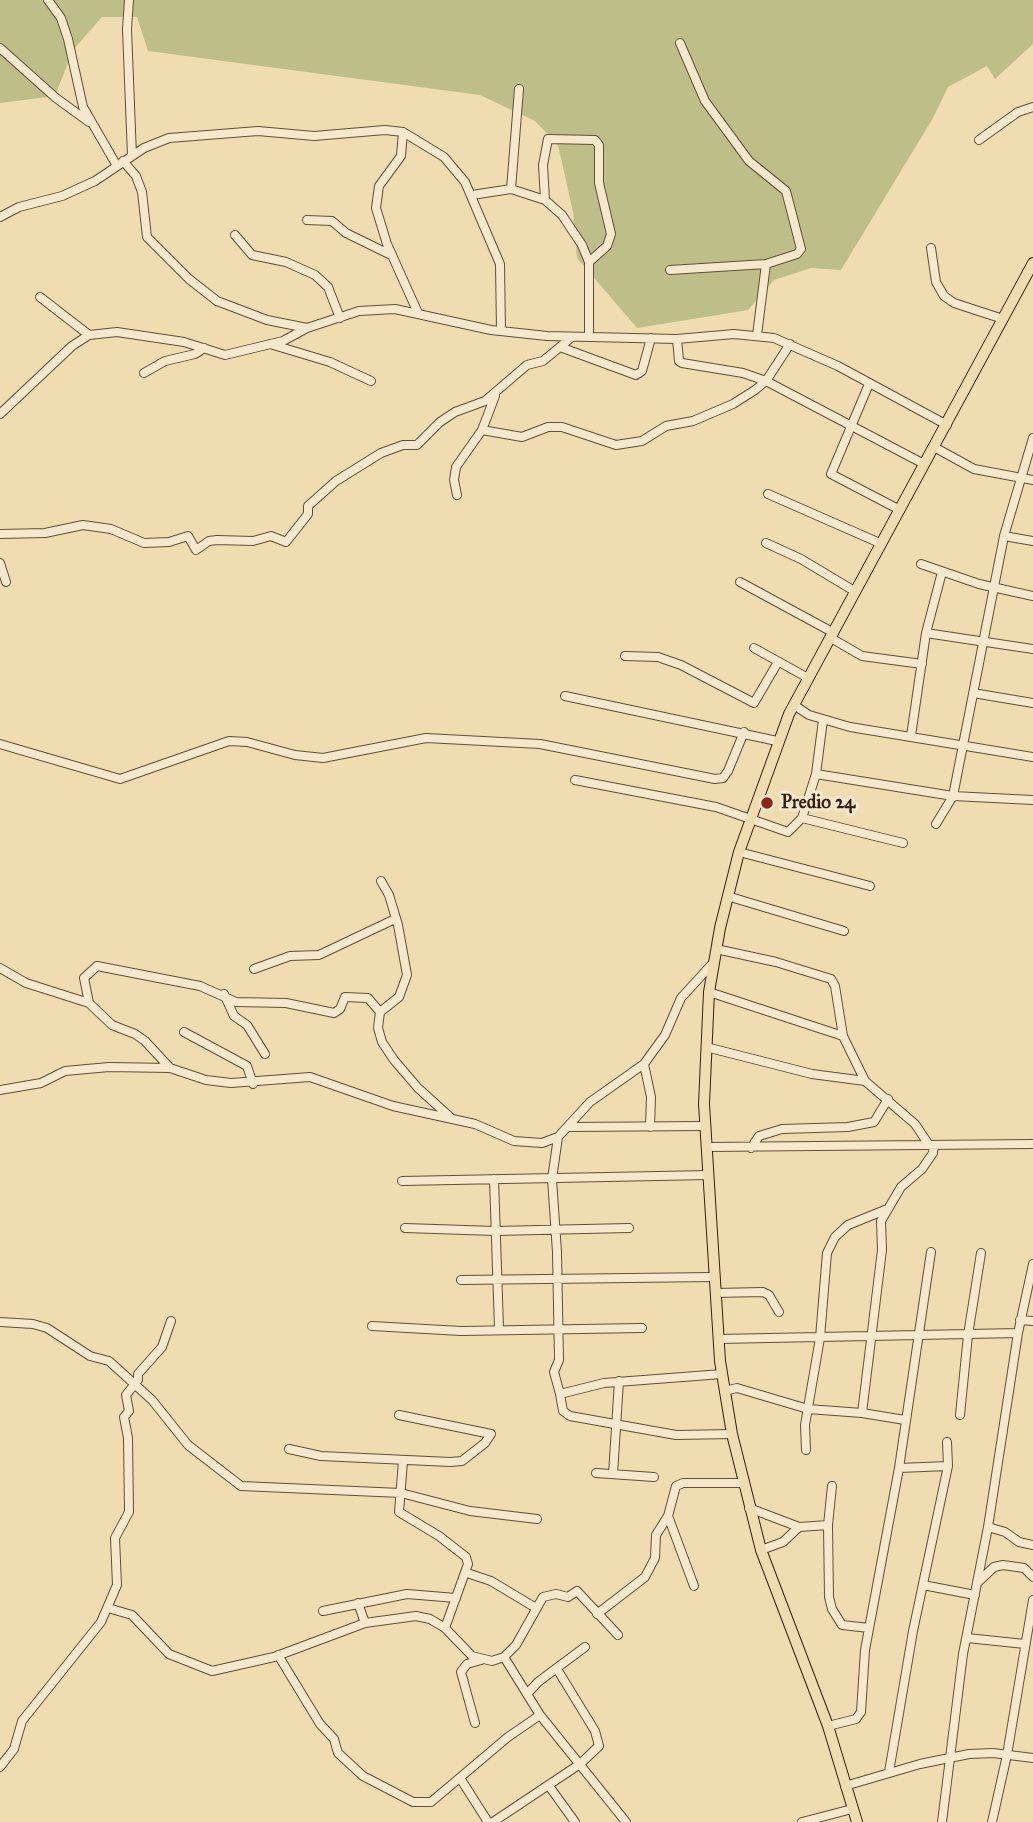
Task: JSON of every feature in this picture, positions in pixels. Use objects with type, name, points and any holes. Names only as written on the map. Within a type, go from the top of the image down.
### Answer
[{"type":"main road","points":[[857,1822],[828,1726],[761,1550],[742,1483],[724,1391],[705,1126],[709,992],[727,896],[749,818],[777,741],[808,678],[1033,263]]},
{"type":"street","points":[[48,0],[61,18],[75,59],[83,107],[90,123],[120,164],[136,176],[142,192],[147,237],[189,279],[217,301],[267,320],[307,328]]},
{"type":"street","points":[[129,0],[127,29],[132,156]]},
{"type":"street","points":[[670,270],[766,264],[789,258],[801,250],[786,191],[749,161],[705,102],[680,43]]},
{"type":"street","points":[[0,48],[56,98],[90,123]]},
{"type":"street","points":[[511,189],[519,89]]},
{"type":"street","points":[[979,140],[1018,112],[1033,107]]},
{"type":"street","points":[[0,218],[34,201],[62,196],[95,181],[132,156],[169,138],[258,131],[314,136],[385,130],[403,132],[444,157],[472,195],[500,264],[501,331]]},
{"type":"street","points":[[403,132],[401,156],[379,186],[376,199],[379,219],[391,255],[418,313]]},
{"type":"street","points":[[545,200],[543,165],[548,139],[595,140],[599,145],[599,183],[611,234],[607,246],[589,262]]},
{"type":"street","points":[[472,195],[511,189],[545,200],[562,215],[583,245],[589,262],[589,337]]},
{"type":"street","points":[[307,219],[332,221],[346,233],[391,255]]},
{"type":"street","points":[[235,235],[252,255],[286,262],[315,275],[328,287],[340,318]]},
{"type":"street","points":[[931,248],[936,282],[944,296],[954,303],[1003,319]]},
{"type":"street","points":[[757,335],[766,264]]},
{"type":"street","points":[[40,298],[89,335]]},
{"type":"street","points":[[0,414],[72,346],[89,335],[117,332],[184,342],[225,355],[269,344],[359,311],[395,309],[501,331],[572,337],[677,339],[757,335],[790,344],[947,425]]},
{"type":"street","points":[[0,534],[45,534],[83,525],[111,529],[144,543],[169,542],[188,536],[196,550],[209,541],[217,540],[253,541],[271,536],[286,542],[308,514],[308,506],[336,481],[381,453],[403,445],[417,445],[455,412],[485,401],[527,365],[542,361],[572,337]]},
{"type":"street","points":[[560,347],[636,375],[642,371],[651,338]]},
{"type":"street","points":[[677,339],[679,360],[682,363],[743,373],[766,381],[924,464]]},
{"type":"street","points":[[269,344],[330,362],[371,381]]},
{"type":"street","points":[[482,430],[522,437],[548,427],[562,427],[604,443],[631,443],[655,435],[666,426],[693,421],[733,404],[766,381],[790,344]]},
{"type":"street","points":[[144,373],[165,361],[195,354],[204,348]]},
{"type":"street","points":[[869,384],[831,474],[900,510]]},
{"type":"street","points":[[457,495],[456,467],[482,430],[496,393]]},
{"type":"street","points":[[936,824],[953,796],[1004,536],[1019,477],[1033,438]]},
{"type":"street","points":[[934,447],[974,469],[1033,480]]},
{"type":"street","points":[[768,494],[882,544]]},
{"type":"street","points":[[1004,536],[1033,541]]},
{"type":"street","points":[[766,543],[801,559],[856,592]]},
{"type":"street","points":[[0,563],[6,582]]},
{"type":"street","points":[[921,564],[993,587],[1033,596]]},
{"type":"street","points":[[911,736],[926,633],[942,572]]},
{"type":"street","points":[[740,582],[865,656],[876,655],[922,664]]},
{"type":"street","points":[[926,633],[1033,649]]},
{"type":"street","points":[[754,648],[808,678]]},
{"type":"street","points":[[625,656],[658,657],[681,665],[754,703],[778,662]]},
{"type":"street","points":[[972,693],[1033,703]]},
{"type":"street","points":[[565,696],[777,741]]},
{"type":"street","points":[[794,705],[823,720],[1033,757]]},
{"type":"street","points":[[575,780],[716,807],[788,832],[802,818],[816,774],[823,720]]},
{"type":"street","points":[[0,744],[120,779],[229,741],[247,742],[295,755],[323,758],[426,738],[540,744],[715,779],[723,778],[728,771],[744,732]]},
{"type":"street","points":[[816,774],[953,796],[1033,800]]},
{"type":"street","points":[[802,818],[903,843]]},
{"type":"street","points":[[739,852],[870,886]]},
{"type":"street","points":[[380,1012],[399,997],[405,987],[405,966],[395,919],[389,895],[381,881]]},
{"type":"street","points":[[727,896],[844,931]]},
{"type":"street","points":[[254,969],[290,956],[318,955],[395,919]]},
{"type":"street","points":[[716,949],[776,962],[831,979],[835,986],[843,1036],[865,1081],[915,1124],[931,1145],[933,1153],[922,1169],[901,1187],[885,1210],[879,1233],[882,1250],[862,1413]]},
{"type":"street","points":[[0,1090],[41,1083],[65,1071],[79,1069],[170,1068],[206,1080],[253,1084],[310,1077],[393,1106],[450,1117],[514,1141],[542,1143],[558,1138],[590,1102],[644,1065],[665,1035],[681,998],[713,963]]},
{"type":"street","points":[[89,1003],[84,978],[97,966],[200,986],[224,994],[236,1002],[286,1003],[334,1013],[349,996],[373,1000],[380,1012],[378,1028],[382,1042],[418,1088],[450,1117]]},
{"type":"street","points":[[0,968],[26,983],[89,1003],[112,1025],[145,1041],[170,1068]]},
{"type":"street","points":[[709,992],[843,1036]]},
{"type":"street","points":[[224,994],[234,1016],[247,1025],[265,1054]]},
{"type":"street","points":[[184,1032],[247,1066],[253,1084]]},
{"type":"street","points":[[706,1047],[812,1073],[865,1081]]},
{"type":"street","points":[[644,1065],[650,1097],[650,1127]]},
{"type":"street","points":[[751,1148],[759,1136],[782,1129],[848,1127],[874,1122],[888,1099]]},
{"type":"street","points":[[568,1127],[705,1126]]},
{"type":"street","points":[[558,1138],[552,1179],[558,1278],[559,1360],[554,1372],[565,1415],[676,1435],[732,1434]]},
{"type":"street","points":[[707,1147],[1033,1144]]},
{"type":"street","points":[[402,1181],[709,1175]]},
{"type":"street","points":[[494,1179],[499,1328]]},
{"type":"street","points":[[806,1450],[808,1409],[820,1338],[827,1253],[835,1237],[848,1225],[885,1210]]},
{"type":"street","points":[[405,1228],[495,1231],[629,1228]]},
{"type":"street","points":[[828,1726],[859,1716],[869,1629],[881,1552],[899,1468],[931,1252]]},
{"type":"street","points":[[960,1415],[968,1335],[981,1253]]},
{"type":"street","points":[[942,1822],[967,1638],[988,1527],[1020,1320],[1033,1264]]},
{"type":"street","points":[[461,1280],[715,1277]]},
{"type":"street","points":[[715,1293],[762,1292],[769,1295],[779,1312]]},
{"type":"street","points":[[1020,1320],[1033,1321]]},
{"type":"street","points":[[0,1767],[14,1749],[22,1721],[101,1622],[117,1585],[115,1538],[129,1512],[128,1438],[124,1417],[129,1411],[126,1395],[135,1385],[138,1374],[162,1347],[171,1321]]},
{"type":"street","points":[[0,1322],[33,1324],[47,1328],[90,1356],[109,1362],[152,1400],[188,1445],[241,1486],[401,1493],[470,1511],[537,1519]]},
{"type":"street","points":[[372,1326],[432,1331],[557,1327],[642,1328]]},
{"type":"street","points":[[719,1339],[1018,1333]]},
{"type":"street","points":[[560,1394],[620,1381],[722,1374]]},
{"type":"street","points":[[613,1474],[620,1381]]},
{"type":"street","points":[[724,1391],[737,1388],[808,1409],[862,1413],[905,1420]]},
{"type":"street","points":[[289,1450],[321,1456],[462,1461],[485,1443],[491,1434],[399,1415]]},
{"type":"street","points":[[889,1772],[948,1466],[947,1442]]},
{"type":"street","points":[[403,1461],[399,1512],[418,1521],[466,1557],[467,1573],[445,1628]]},
{"type":"street","points":[[899,1468],[948,1466]]},
{"type":"street","points":[[596,1473],[654,1477]]},
{"type":"street","points":[[597,1614],[645,1577],[655,1558],[656,1535],[668,1516],[679,1484],[742,1483]]},
{"type":"street","points":[[832,1486],[828,1525],[829,1597],[832,1609],[842,1625],[869,1629]]},
{"type":"street","points":[[749,1508],[799,1527],[828,1525]]},
{"type":"street","points":[[668,1516],[694,1587]]},
{"type":"street","points":[[761,1550],[783,1542],[799,1527]]},
{"type":"street","points":[[988,1527],[1033,1545]]},
{"type":"street","points":[[977,1583],[994,1567],[1003,1564],[1024,1568],[1033,1577]]},
{"type":"street","points":[[467,1573],[491,1581],[536,1608]]},
{"type":"street","points":[[923,1586],[975,1594]]},
{"type":"street","points":[[475,1723],[461,1672],[467,1664],[504,1657],[528,1627],[543,1597],[556,1594],[568,1597],[577,1591],[618,1635]]},
{"type":"street","points":[[323,1611],[407,1594],[456,1598]]},
{"type":"street","points":[[992,1822],[1007,1755],[1033,1601]]},
{"type":"street","points":[[358,1603],[365,1623]]},
{"type":"street","points":[[108,1608],[132,1615],[169,1654],[212,1671],[234,1668],[278,1655],[365,1623],[423,1617],[445,1628],[472,1656],[481,1660]]},
{"type":"street","points":[[967,1638],[1025,1644]]},
{"type":"street","points":[[527,1694],[585,1647]]},
{"type":"street","points":[[278,1655],[320,1724],[334,1739],[338,1753],[363,1776],[383,1783],[413,1802],[431,1802],[508,1737],[540,1715]]},
{"type":"street","points":[[504,1657],[540,1715],[626,1822]]},
{"type":"street","points":[[460,1778],[490,1822],[549,1786],[595,1752],[600,1741],[557,1669]]},
{"type":"street","points":[[845,1786],[951,1757],[993,1753],[1033,1758]]},
{"type":"street","points":[[549,1786],[575,1822]]},
{"type":"street","points":[[802,1822],[852,1808]]},
{"type":"green space","points":[[0,0],[1033,0],[1033,44],[995,79],[987,66],[948,87],[933,118],[841,270],[811,268],[774,280],[748,310],[637,328],[577,258],[573,212],[558,145],[535,121],[480,95],[148,51],[137,17],[102,17],[73,50],[55,96],[0,103]]},
{"type":"place","name":"Predio 24","points":[[767,803]]}]
